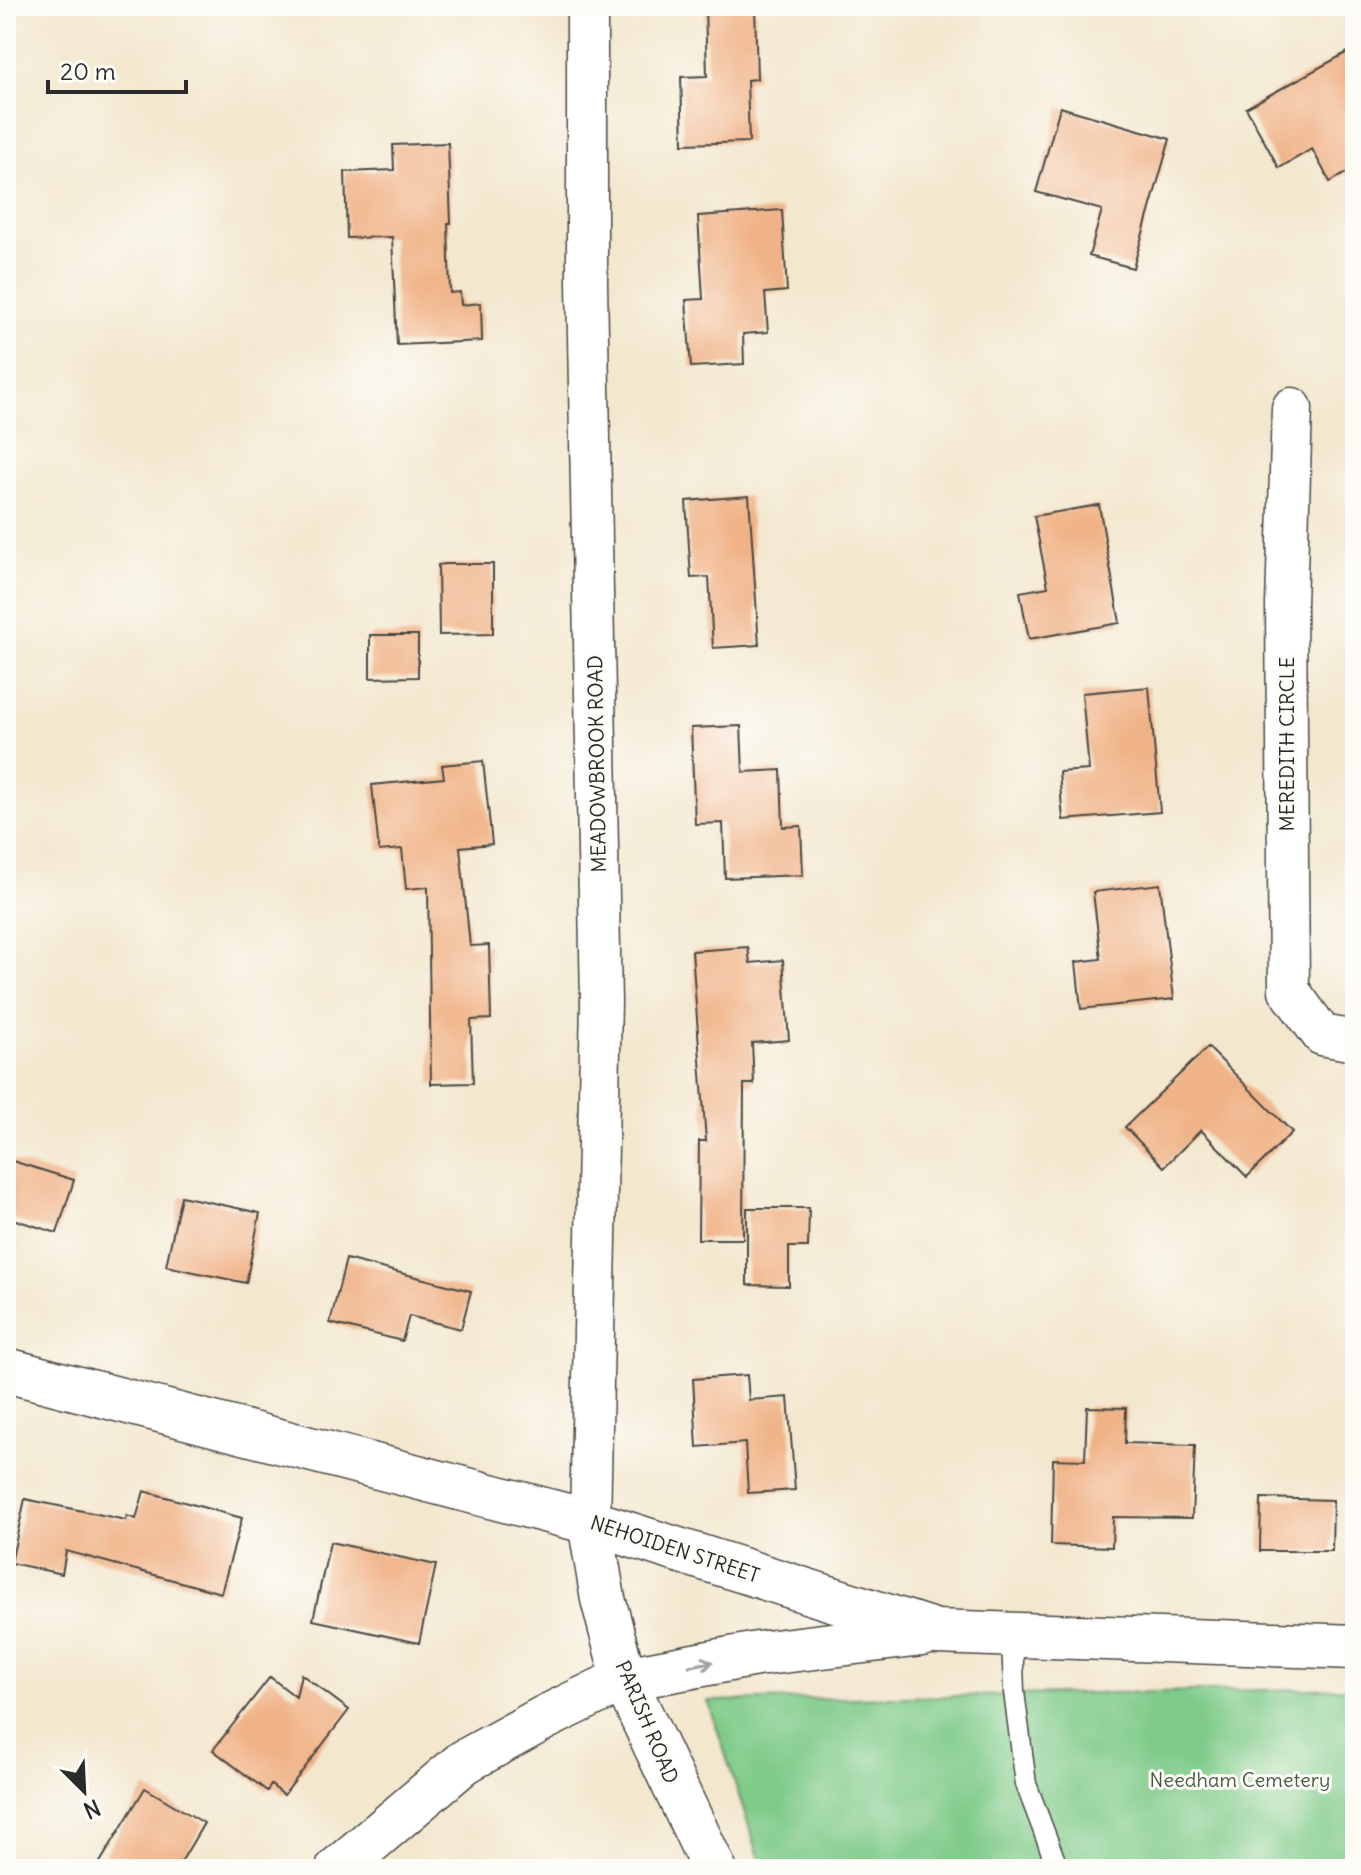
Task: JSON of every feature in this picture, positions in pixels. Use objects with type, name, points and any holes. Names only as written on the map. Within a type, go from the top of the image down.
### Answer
[{"type":"street","name":"MEADOWBROOK ROAD","points":[[587,6],[587,284],[601,1002],[590,1522]]},
{"type":"street","name":"MEREDITH CIRCLE","points":[[1292,408],[1286,605],[1289,990],[1322,1035],[1355,1041]]},
{"type":"street","name":"NEHOIDEN STREET","points":[[6,1370],[590,1522],[936,1632],[1355,1647]]},
{"type":"street","name":"PARISH ROAD","points":[[590,1522],[603,1599],[624,1679],[714,1869]]},
{"type":"street","points":[[338,1869],[464,1762],[624,1679],[757,1654],[936,1632]]},
{"type":"lane","points":[[1012,1636],[1014,1692],[1026,1784],[1058,1869]]},
{"type":"green space","name":"Needham Cemetery","points":[[1355,1688],[1355,1869],[763,1869],[708,1701]]},
{"type":"building","points":[[705,6],[755,6],[757,79],[747,80],[749,142],[683,144],[681,77],[707,76]]},
{"type":"building","points":[[1355,48],[1355,168],[1330,182],[1312,149],[1279,168],[1246,108]]},
{"type":"building","points":[[1060,107],[1170,139],[1133,268],[1089,256],[1102,210],[1036,192]]},
{"type":"building","points":[[448,143],[450,293],[460,292],[461,305],[481,303],[482,341],[397,345],[392,237],[347,238],[345,172],[394,170],[393,145]]},
{"type":"building","points":[[782,210],[787,291],[765,293],[768,332],[743,334],[744,364],[691,367],[686,300],[703,299],[698,216]]},
{"type":"building","points":[[749,496],[759,645],[713,648],[709,577],[691,578],[686,501]]},
{"type":"building","points":[[1099,505],[1120,623],[1029,639],[1020,592],[1048,587],[1034,516]]},
{"type":"building","points":[[493,564],[493,634],[439,635],[438,565]]},
{"type":"building","points":[[370,635],[418,635],[418,677],[370,678]]},
{"type":"building","points":[[1149,687],[1160,812],[1063,820],[1059,772],[1089,770],[1082,693]]},
{"type":"building","points":[[741,726],[743,772],[781,770],[783,827],[801,826],[803,875],[725,878],[723,823],[695,824],[691,728]]},
{"type":"building","points":[[483,761],[492,844],[460,847],[470,946],[489,945],[491,1019],[471,1020],[473,1083],[431,1084],[428,887],[406,889],[402,849],[379,851],[372,785],[444,778],[442,765]]},
{"type":"building","points":[[1160,884],[1174,999],[1081,1009],[1076,962],[1101,959],[1093,892]]},
{"type":"building","points":[[748,947],[750,963],[783,960],[789,1040],[752,1043],[754,1084],[744,1084],[743,1239],[698,1239],[699,1141],[706,1141],[692,951]]},
{"type":"building","points":[[1208,1047],[1292,1132],[1247,1177],[1201,1130],[1164,1167],[1125,1127]]},
{"type":"building","points":[[6,1159],[74,1180],[57,1233],[6,1217]]},
{"type":"building","points":[[181,1196],[260,1213],[246,1283],[166,1266]]},
{"type":"building","points":[[747,1208],[809,1208],[808,1247],[789,1247],[789,1286],[747,1285]]},
{"type":"building","points":[[346,1259],[471,1291],[461,1329],[409,1316],[402,1341],[330,1323]]},
{"type":"building","points":[[747,1375],[749,1400],[788,1397],[795,1490],[748,1493],[745,1443],[697,1447],[693,1379]]},
{"type":"building","points":[[1087,1407],[1126,1408],[1125,1443],[1195,1445],[1192,1518],[1113,1517],[1112,1547],[1051,1545],[1053,1459],[1085,1460]]},
{"type":"building","points":[[144,1491],[242,1518],[221,1593],[66,1551],[62,1574],[11,1563],[25,1499],[126,1520],[127,1516],[136,1519]]},
{"type":"building","points":[[1261,1498],[1333,1500],[1332,1551],[1260,1551]]},
{"type":"building","points":[[330,1542],[436,1565],[419,1643],[313,1620]]},
{"type":"building","points":[[301,1674],[349,1710],[284,1795],[271,1785],[267,1791],[213,1750],[270,1677],[296,1697]]},
{"type":"building","points":[[145,1788],[204,1823],[177,1869],[96,1869]]}]
